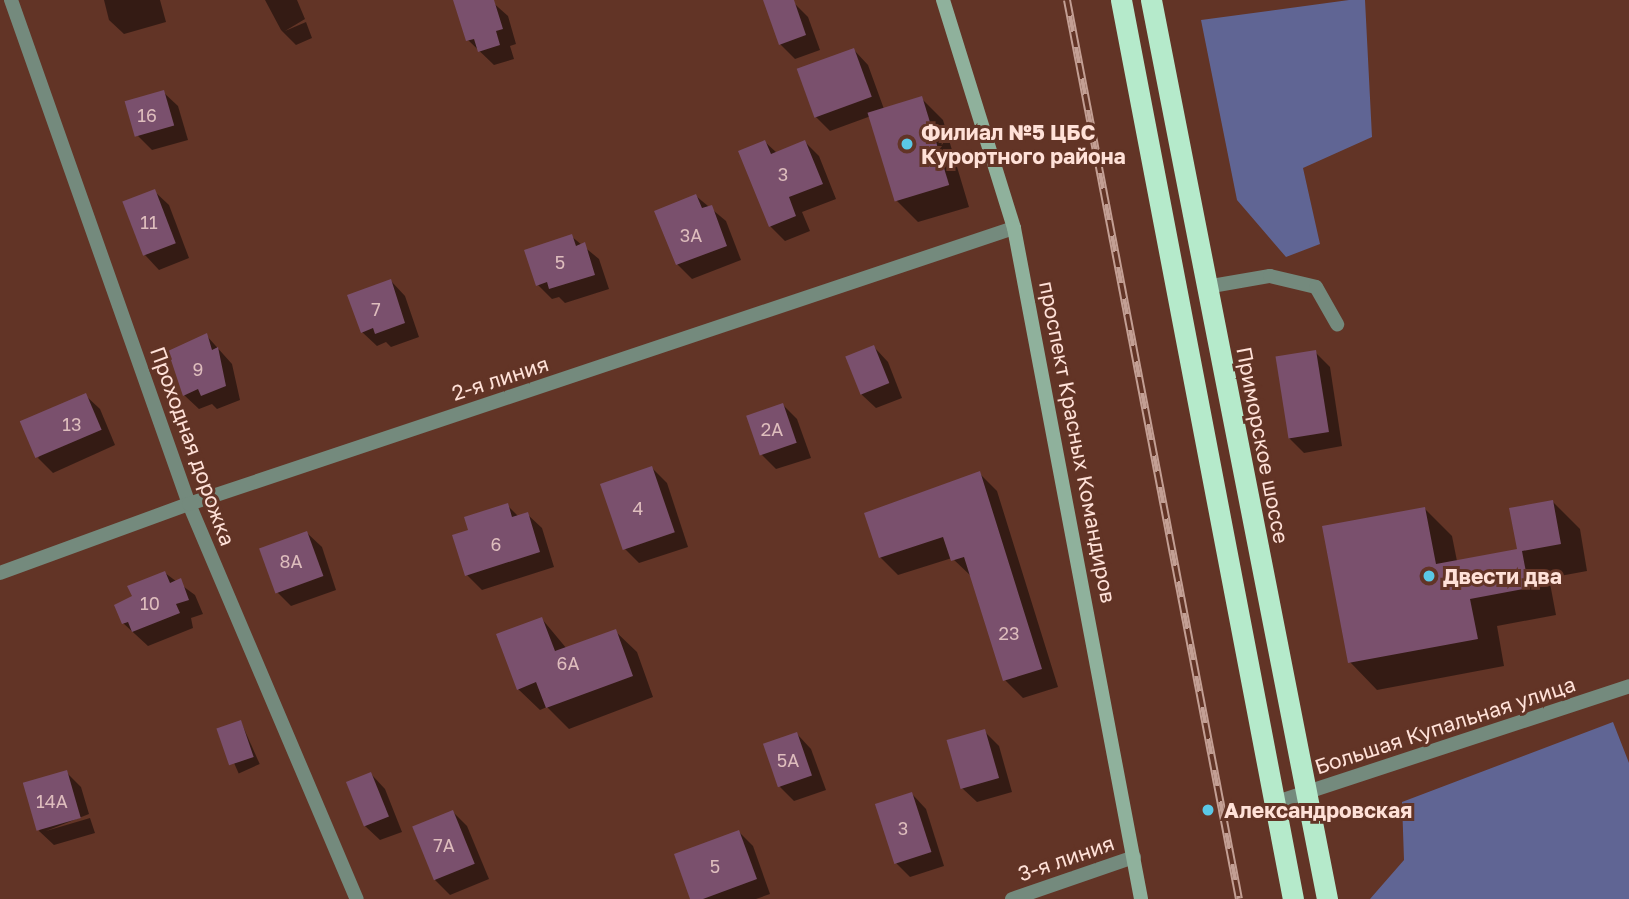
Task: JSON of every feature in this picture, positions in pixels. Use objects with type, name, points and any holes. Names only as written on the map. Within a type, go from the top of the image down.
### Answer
[{"type":"highway","points":[[1122,0],[1293,899]]},
{"type":"highway","name":"Приморское шоссе","points":[[1151,0],[1327,899]]},
{"type":"street","name":"Проходная дорожка","points":[[11,0],[189,504],[356,899]]},
{"type":"street","name":"проспект Красных Командиров","points":[[943,0],[1014,228],[1141,899]]},
{"type":"street","name":"2-я линия","points":[[0,573],[189,504],[1014,228]]},
{"type":"street","points":[[1206,287],[1270,276],[1316,287],[1337,324]]},
{"type":"street","name":"Большая Купальная улица","points":[[1274,803],[1629,686]]},
{"type":"street","name":"3-я линия","points":[[1012,899],[1134,857]]},
{"type":"shaded area","points":[[1365,0],[1372,137],[1303,168],[1320,244],[1286,257],[1237,200],[1201,20]]},
{"type":"shaded area","points":[[1613,722],[1629,763],[1629,899],[1370,899],[1404,860],[1402,802]]},
{"type":"building","points":[[453,0],[494,0],[503,29],[496,31],[500,45],[478,52],[474,39],[466,41]]},
{"type":"building","points":[[763,0],[794,0],[806,35],[779,45]]},
{"type":"building","points":[[854,48],[872,97],[814,118],[797,69]]},
{"type":"building","points":[[164,90],[174,126],[135,137],[125,101]]},
{"type":"building","name":"Филиал №5 ЦБС Курортного района","points":[[922,96],[949,185],[895,202],[867,113]]},
{"type":"building","points":[[765,140],[771,154],[805,140],[823,184],[789,197],[796,216],[769,227],[738,151]]},
{"type":"building","points":[[155,189],[176,243],[143,256],[122,202]]},
{"type":"building","points":[[696,194],[702,208],[712,205],[727,246],[676,265],[654,211]]},
{"type":"building","points":[[572,234],[576,246],[585,242],[595,275],[549,289],[547,282],[536,286],[524,250]]},
{"type":"building","points":[[391,279],[405,323],[375,334],[373,328],[361,333],[347,295]]},
{"type":"building","points":[[207,333],[212,350],[218,347],[226,386],[201,396],[198,389],[183,396],[168,351]]},
{"type":"building","points":[[874,345],[889,383],[861,395],[845,357]]},
{"type":"building","points":[[1316,350],[1329,432],[1288,438],[1276,356]]},
{"type":"building","points":[[86,393],[102,430],[35,458],[20,421]]},
{"type":"building","points":[[783,403],[797,443],[760,455],[746,416]]},
{"type":"building","points":[[652,466],[675,532],[623,550],[600,484]]},
{"type":"building","points":[[980,471],[1042,669],[1003,681],[964,557],[951,561],[943,537],[879,558],[864,513]]},
{"type":"building","name":"Двести два","points":[[1553,500],[1561,544],[1522,551],[1529,588],[1470,599],[1478,639],[1348,663],[1322,526],[1425,507],[1436,564],[1517,549],[1509,508]]},
{"type":"building","points":[[508,503],[512,517],[528,512],[540,552],[465,576],[452,535],[468,530],[464,517]]},
{"type":"building","points":[[307,531],[323,576],[275,594],[259,548]]},
{"type":"building","points":[[165,571],[170,583],[181,578],[189,600],[176,604],[180,613],[132,632],[128,622],[122,624],[114,605],[132,596],[127,586]]},
{"type":"building","points":[[542,617],[555,651],[616,629],[633,676],[546,708],[536,682],[517,690],[496,634]]},
{"type":"building","points":[[241,720],[254,757],[229,765],[216,728]]},
{"type":"building","points":[[985,729],[999,778],[961,789],[947,740]]},
{"type":"building","points":[[797,732],[812,775],[778,787],[763,744]]},
{"type":"building","points":[[67,770],[81,818],[37,831],[23,783]]},
{"type":"building","points":[[371,772],[389,817],[364,827],[346,782]]},
{"type":"building","points":[[912,792],[931,852],[894,864],[875,804]]},
{"type":"building","points":[[453,810],[475,864],[434,880],[412,826]]},
{"type":"building","points":[[739,830],[757,879],[703,899],[690,899],[674,854]]},
{"type":"railway","points":[[1067,0],[1239,899]]},
{"type":"place","name":"Филиал №5 ЦБС Курортного района","points":[[907,144]]},
{"type":"place","name":"Двести два","points":[[1429,576]]},
{"type":"place","name":"Александровская","points":[[1208,810]]}]
